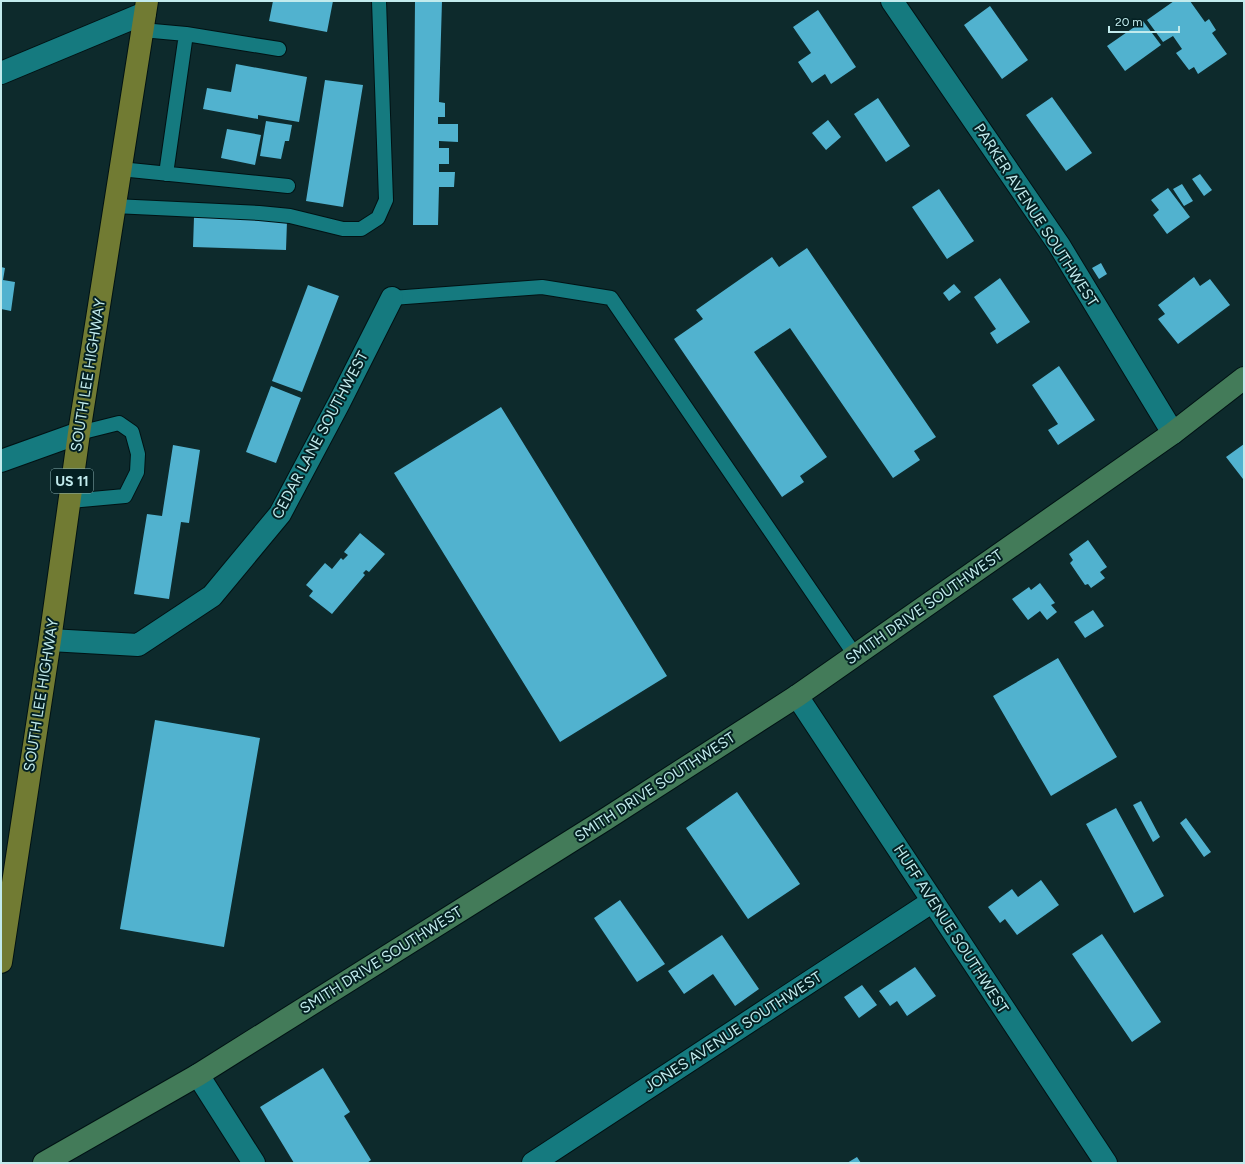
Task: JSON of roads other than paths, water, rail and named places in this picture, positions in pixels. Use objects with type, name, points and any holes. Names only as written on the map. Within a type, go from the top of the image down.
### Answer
[{"type":"main road","name":"SOUTH LEE HIGHWAY","points":[[1,962],[50,640],[79,432],[144,15]]},
{"type":"street","name":"PARKER AVENUE SOUTHWEST","points":[[892,1],[1059,246],[1173,432]]},
{"type":"street","points":[[1,73],[144,15]]},
{"type":"street","name":"CEDAR LANE SOUTHWEST","points":[[50,640],[138,645],[212,596],[280,514],[392,298]]},
{"type":"street","name":"SMITH DRIVE SOUTHWEST","points":[[44,1163],[198,1075],[606,819],[797,696],[1173,432],[1244,378]]},
{"type":"street","points":[[1,460],[79,432]]},
{"type":"street","name":"HUFF AVENUE SOUTHWEST","points":[[797,696],[1106,1163]]},
{"type":"street","name":"JONES AVENUE SOUTHWEST","points":[[533,1163],[933,900]]},
{"type":"street","points":[[198,1075],[254,1163]]},
{"type":"lane","points":[[114,206],[259,213],[290,216],[343,229],[361,229],[378,218],[386,200],[379,1]]},
{"type":"lane","points":[[144,15],[186,34],[279,48]]},
{"type":"lane","points":[[166,174],[186,34]]},
{"type":"lane","points":[[120,169],[288,186]]},
{"type":"lane","points":[[392,298],[542,286],[611,298],[855,655]]},
{"type":"lane","points":[[70,501],[125,496],[137,472],[138,454],[132,432],[119,423],[79,432]]}]
